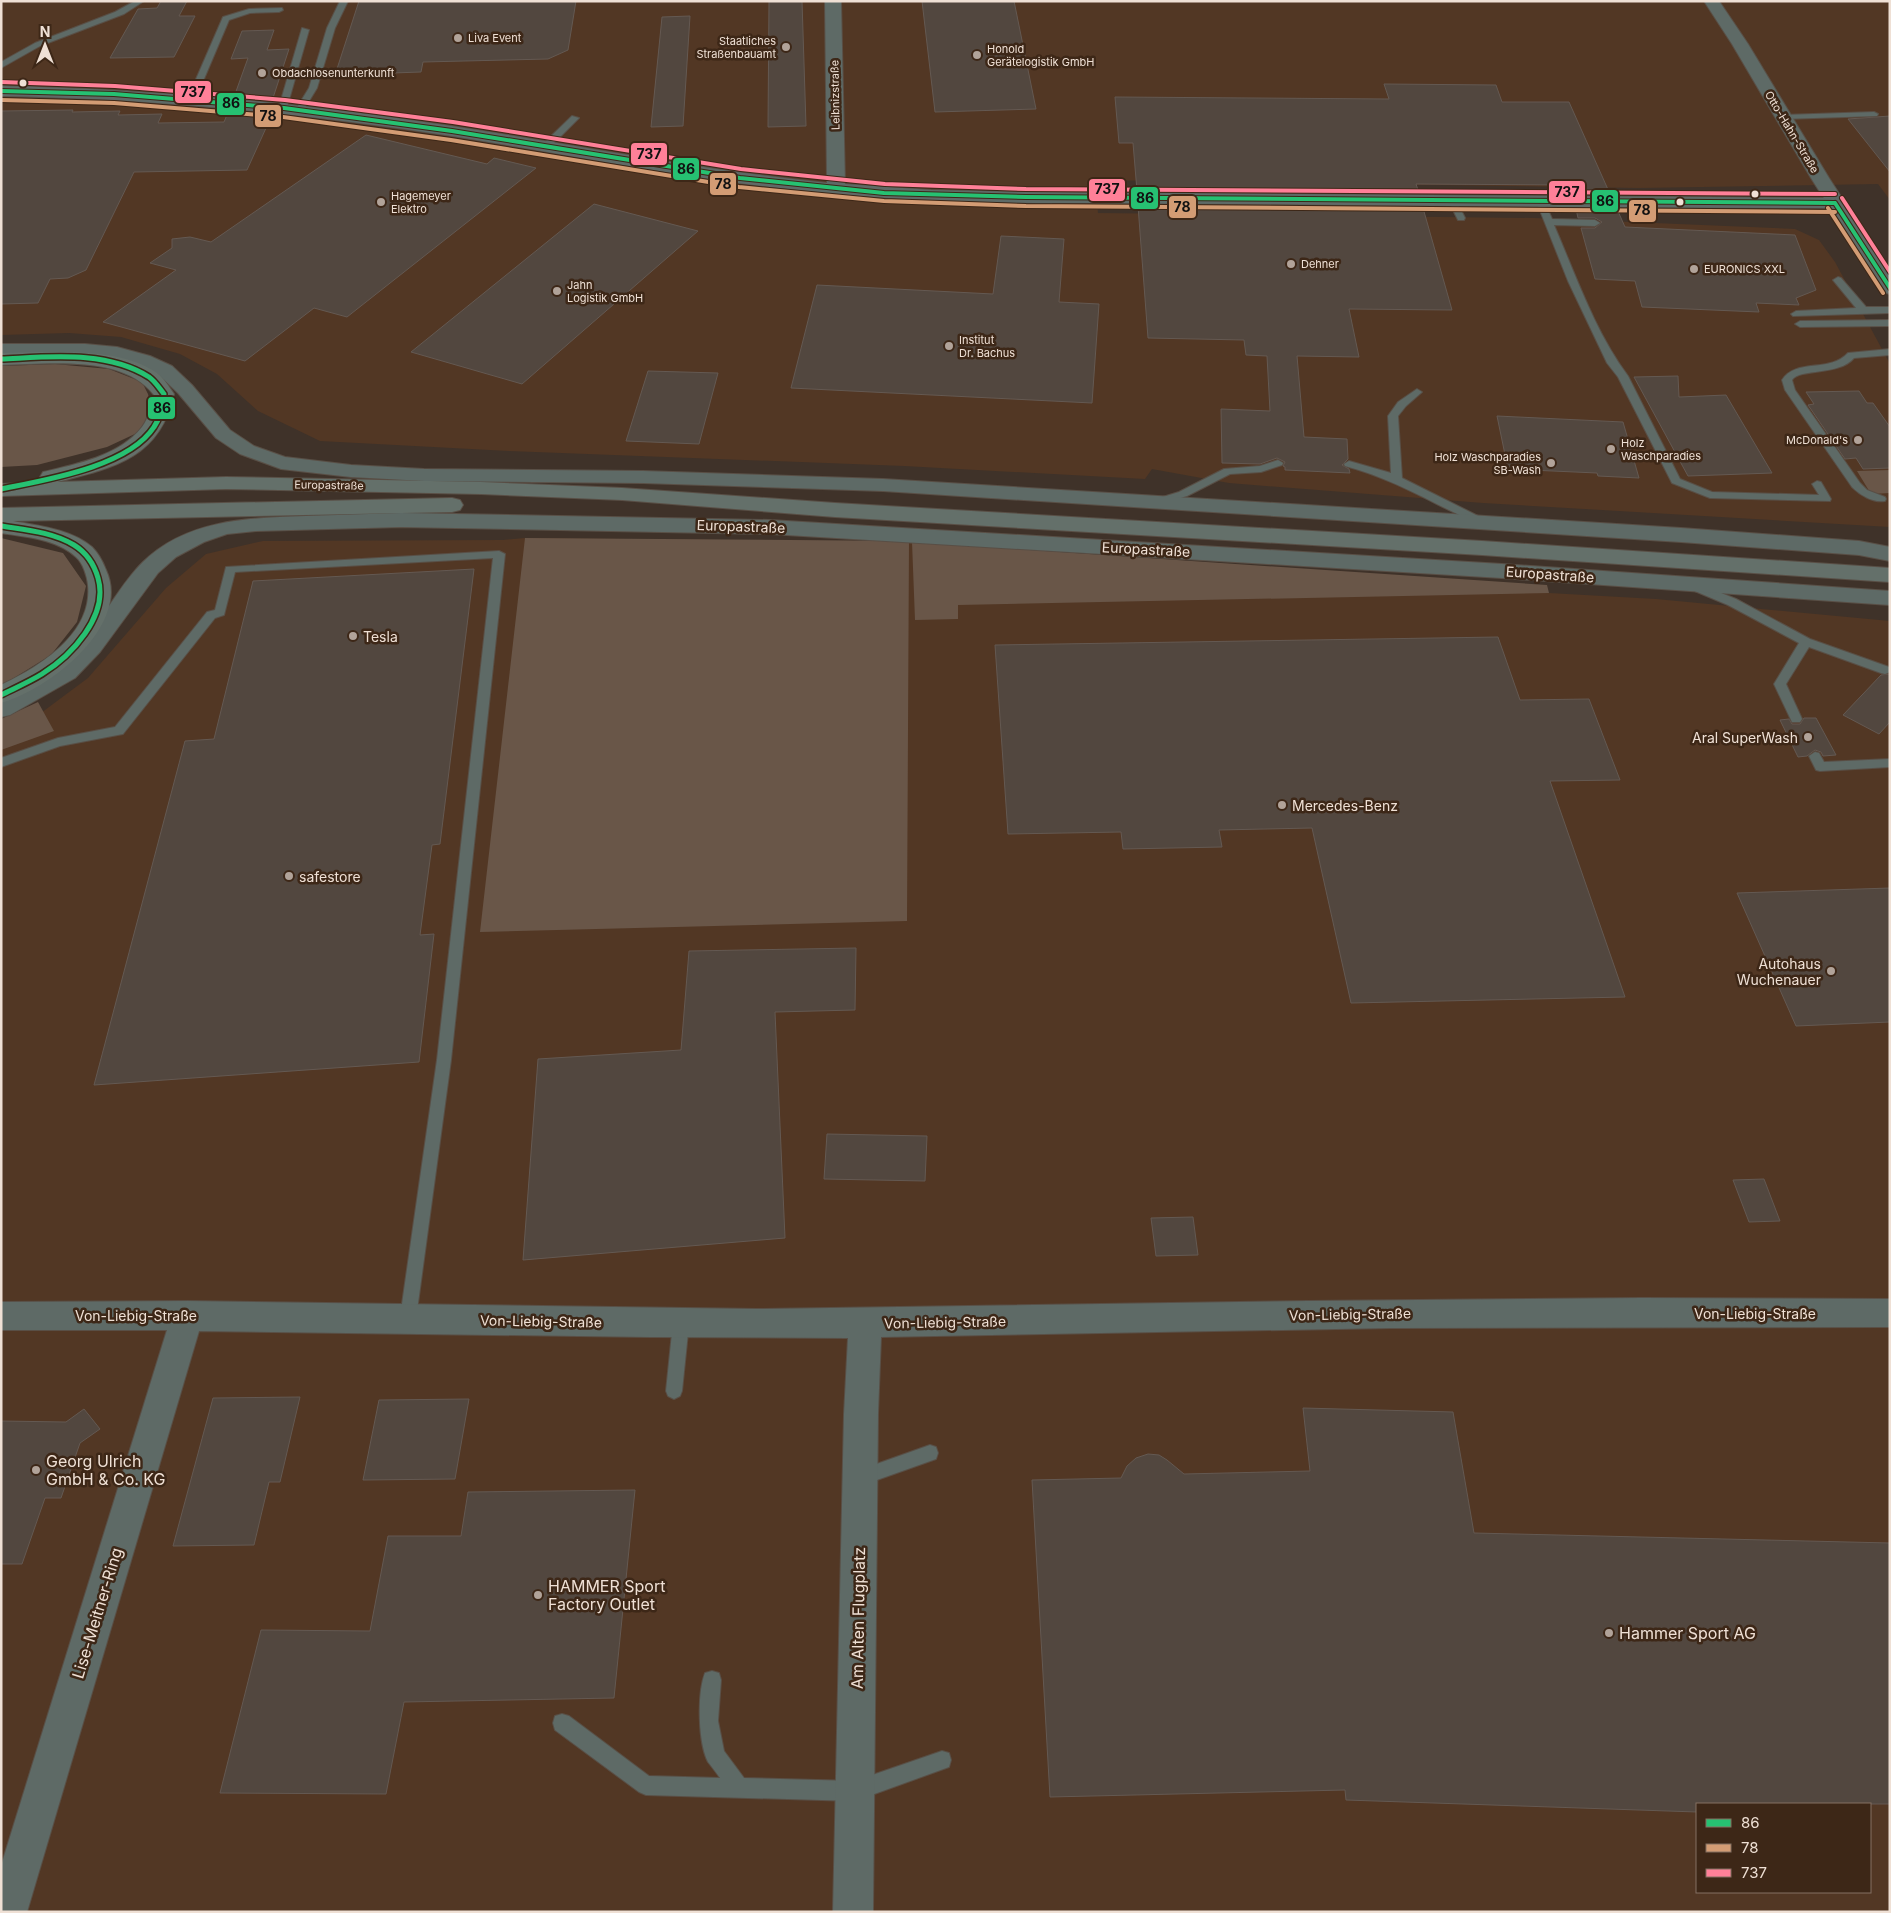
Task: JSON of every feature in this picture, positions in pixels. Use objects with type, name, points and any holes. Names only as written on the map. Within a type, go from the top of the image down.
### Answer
[{"type":"highway","points":[[1,360],[78,359],[108,361],[150,377],[164,394],[162,411],[154,428],[141,442],[116,457],[88,467],[1,490]]},
{"type":"highway","points":[[226,483],[424,475]]},
{"type":"highway","name":"Europastraße","points":[[1,490],[226,483],[481,488],[622,494],[835,510],[1482,548],[1890,575]]},
{"type":"highway","name":"Europastraße","points":[[1,515],[470,504],[835,510]]},
{"type":"highway","points":[[178,511],[401,520]]},
{"type":"highway","points":[[1,526],[61,540],[85,553],[98,573],[101,595],[91,624],[76,643],[53,666],[1,695]]},
{"type":"street","name":"Leibnizstraße","points":[[833,1],[836,189]]},
{"type":"street","name":"Otto-Hahn-Straße","points":[[1711,1],[1740,44],[1836,203],[1884,269],[1890,288]]},
{"type":"street","points":[[1,91],[74,93],[292,108],[546,146],[664,167],[836,189],[1022,197],[1541,204],[1836,203]]},
{"type":"street","points":[[1,350],[117,352],[143,360],[165,370],[185,389],[223,434],[247,450],[281,463],[351,471],[424,475],[770,480],[892,485],[1890,549]]},
{"type":"street","name":"Europastraße","points":[[1,709],[66,672],[92,647],[150,568],[168,552],[196,537],[224,528],[256,524],[401,520],[770,527],[1502,571],[1886,598]]},
{"type":"street","points":[[1859,548],[1890,554]]},
{"type":"street","name":"Von-Liebig-Straße","points":[[1,1316],[188,1315],[682,1323],[865,1323],[1262,1315],[1558,1312],[1890,1313]]},
{"type":"street","name":"Lise-Meitner-Ring","points":[[7,1912],[188,1315]]},
{"type":"street","name":"Am Alten Flugplatz","points":[[853,1912],[860,1478],[865,1323]]},
{"type":"lane","points":[[1,66],[8,59],[68,32],[121,13],[140,1]]},
{"type":"lane","points":[[292,108],[312,88],[331,28],[344,1]]},
{"type":"lane","points":[[191,100],[226,19],[249,11],[278,10]]},
{"type":"lane","points":[[292,108],[305,30]]},
{"type":"lane","points":[[1783,117],[1874,114]]},
{"type":"lane","points":[[546,146],[575,118]]},
{"type":"lane","points":[[1453,202],[1461,218]]},
{"type":"lane","points":[[1541,204],[1573,281],[1595,318],[1612,363],[1623,376],[1676,481],[1710,495],[1826,499],[1818,484]]},
{"type":"lane","points":[[1549,222],[1595,223]]},
{"type":"lane","points":[[1838,280],[1862,310]]},
{"type":"lane","points":[[1796,314],[1890,310]]},
{"type":"lane","points":[[1800,324],[1885,323]]},
{"type":"lane","points":[[1881,499],[1863,492],[1856,485],[1790,390],[1787,380],[1792,374],[1800,371],[1823,369],[1846,361],[1851,355],[1890,352]]},
{"type":"lane","points":[[1612,363],[1625,362]]},
{"type":"lane","points":[[1398,478],[1393,416],[1402,404],[1417,392]]},
{"type":"lane","points":[[1156,502],[1183,494],[1228,471],[1261,469],[1278,463]]},
{"type":"lane","points":[[1349,464],[1371,468],[1398,478],[1438,502],[1481,522]]},
{"type":"lane","points":[[1,762],[58,742],[119,731],[211,615],[220,612],[230,569],[499,554],[444,1060],[408,1318]]},
{"type":"lane","points":[[1691,584],[1732,602],[1806,642],[1885,670]]},
{"type":"lane","points":[[1796,719],[1780,684],[1806,642]]},
{"type":"lane","points":[[1815,756],[1820,767],[1890,763]]},
{"type":"lane","points":[[674,1391],[682,1323]]},
{"type":"lane","points":[[860,1478],[930,1453]]},
{"type":"lane","points":[[712,1680],[709,1720],[716,1755],[740,1788]]},
{"type":"lane","points":[[562,1723],[646,1785],[856,1791],[942,1760]]},
{"type":"shaded area","points":[[1,1],[1890,1],[1890,200],[1878,184],[1639,188],[1095,180],[1098,213],[1535,218],[1795,229],[1819,240],[1835,262],[1890,364],[1890,527],[1483,503],[1229,483],[1152,469],[1145,479],[904,466],[509,451],[320,441],[258,411],[217,374],[180,354],[121,337],[69,333],[1,335]]},
{"type":"shaded area","points":[[55,364],[109,369],[142,382],[148,394],[152,412],[137,433],[107,447],[37,465],[1,467],[1,366]]},
{"type":"shaded area","points":[[1890,470],[1890,493],[1871,494],[1857,471]]},
{"type":"shaded area","points":[[1,538],[63,553],[86,586],[77,622],[51,655],[1,686]]},
{"type":"shaded area","points":[[525,538],[912,542],[1549,593],[1656,599],[1890,621],[1890,1912],[1,1912],[1,740],[6,739],[88,678],[166,588],[206,554],[263,541],[503,540]]},
{"type":"shaded area","points":[[525,538],[909,541],[907,921],[480,932]]},
{"type":"shaded area","points":[[912,542],[1547,585],[1549,593],[958,605],[958,619],[915,620]]},
{"type":"shaded area","points":[[38,702],[54,731],[1,750],[1,719]]},
{"type":"building","points":[[161,1],[187,1],[179,16],[195,16],[174,57],[110,58],[138,9],[157,8]]},
{"type":"building","name":"Liva Event","points":[[359,1],[576,1],[568,50],[548,59],[423,62],[421,72],[335,75]]},
{"type":"building","name":"Staatliches Straßenbauamt","points":[[769,1],[802,1],[806,126],[768,127]]},
{"type":"building","name":"Honold Gerätelogistik GmbH","points":[[922,1],[1014,1],[1036,109],[935,112]]},
{"type":"building","points":[[690,16],[683,126],[651,127],[662,17]]},
{"type":"building","name":"Obdachlosenunterkunft","points":[[274,30],[267,50],[289,49],[272,101],[234,97],[248,58],[231,59],[242,31]]},
{"type":"building","points":[[1384,84],[1496,85],[1502,102],[1569,102],[1610,194],[1571,194],[1569,185],[1416,184],[1419,193],[1137,191],[1133,143],[1119,143],[1115,97],[1389,99]]},
{"type":"building","points":[[73,110],[72,112],[120,111],[118,115],[162,114],[158,123],[224,122],[229,110],[267,114],[262,128],[266,128],[247,170],[134,172],[86,270],[68,278],[50,279],[38,303],[1,304],[1,111]]},
{"type":"building","points":[[1890,116],[1890,172],[1848,119]]},
{"type":"building","name":"Hagemeyer Elektro","points":[[366,135],[487,164],[494,158],[536,168],[347,317],[314,308],[245,361],[103,322],[176,270],[150,263],[172,248],[172,239],[190,237],[211,242]]},
{"type":"building","name":"Jahn Logistik GmbH","points":[[594,204],[698,231],[522,384],[411,352]]},
{"type":"building","name":"Dehner","points":[[1138,206],[1423,208],[1452,310],[1349,309],[1359,357],[1297,356],[1304,437],[1347,439],[1348,459],[1342,465],[1349,469],[1350,473],[1285,470],[1283,466],[1285,462],[1277,458],[1260,464],[1222,463],[1221,409],[1270,411],[1267,356],[1246,355],[1244,340],[1148,338]]},
{"type":"building","name":"EURONICS XXL","points":[[1576,209],[1617,209],[1625,227],[1795,235],[1816,290],[1796,298],[1799,305],[1756,303],[1759,312],[1642,307],[1635,281],[1595,279],[1581,228],[1595,228],[1602,222],[1595,218],[1578,218]]},
{"type":"building","name":"Institut Dr. Bachus","points":[[1001,236],[1064,239],[1059,302],[1099,304],[1092,403],[791,388],[817,285],[993,294]]},
{"type":"building","points":[[648,371],[718,373],[699,444],[626,441]]},
{"type":"building","points":[[1678,376],[1679,397],[1726,395],[1772,473],[1688,476],[1634,377]]},
{"type":"building","name":"McDonald's","points":[[1859,391],[1867,403],[1873,403],[1890,427],[1890,468],[1863,469],[1856,458],[1845,459],[1808,405],[1814,404],[1806,392]]},
{"type":"building","points":[[1497,416],[1623,422],[1639,478],[1598,476],[1597,473],[1508,469]]},
{"type":"building","name":"safestore","points":[[474,569],[440,844],[432,845],[420,935],[434,934],[419,1062],[94,1085],[185,741],[214,739],[253,581]]},
{"type":"building","name":"Mercedes-Benz","points":[[1498,637],[1520,700],[1589,699],[1620,780],[1550,781],[1625,997],[1351,1003],[1312,828],[1219,830],[1222,847],[1123,849],[1121,832],[1008,834],[995,645]]},
{"type":"building","points":[[1890,674],[1890,722],[1879,734],[1843,715],[1881,675]]},
{"type":"building","name":"Aral SuperWash","points":[[1804,718],[1816,718],[1836,755],[1823,756],[1821,752],[1815,750],[1807,756],[1798,757],[1780,720],[1789,719],[1792,724],[1800,724]]},
{"type":"building","name":"Autohaus Wuchenauer","points":[[1890,888],[1890,1022],[1796,1026],[1737,893]]},
{"type":"building","points":[[856,948],[855,1010],[775,1012],[785,1238],[523,1260],[538,1059],[681,1050],[689,951]]},
{"type":"building","points":[[827,1134],[927,1136],[925,1181],[824,1179]]},
{"type":"building","points":[[1764,1179],[1780,1221],[1749,1222],[1733,1180]]},
{"type":"building","points":[[1193,1217],[1198,1255],[1156,1256],[1151,1218]]},
{"type":"building","points":[[300,1397],[280,1482],[269,1482],[254,1545],[173,1546],[213,1398]]},
{"type":"building","points":[[469,1399],[455,1479],[363,1480],[379,1400]]},
{"type":"building","name":"Hammer Sport AG","points":[[1303,1408],[1453,1412],[1474,1533],[1890,1543],[1890,1804],[1696,1803],[1696,1812],[1346,1800],[1345,1790],[1050,1797],[1032,1480],[1121,1478],[1127,1466],[1136,1458],[1148,1454],[1159,1455],[1184,1474],[1310,1471]]},
{"type":"building","name":"Georg Ulrich GmbH & Co. KG","points":[[84,1409],[100,1429],[80,1443],[61,1498],[45,1498],[22,1564],[1,1564],[1,1421],[66,1422]]},
{"type":"building","points":[[635,1490],[614,1698],[404,1702],[386,1794],[220,1793],[261,1630],[370,1631],[388,1536],[461,1536],[468,1492]]},
{"type":"transit line","name":"737","points":[[1,82],[115,86],[285,100],[453,122],[741,169],[885,184],[1026,189],[1835,194]]},
{"type":"transit line","name":"86","points":[[1,91],[114,94],[284,108],[452,131],[740,178],[884,193],[1026,197],[1835,203]]},
{"type":"transit line","name":"78","points":[[1,100],[114,103],[283,117],[451,140],[739,187],[884,201],[1026,206],[1835,212]]},
{"type":"transit line","name":"737","points":[[1842,198],[1890,272]]},
{"type":"transit line","name":"86","points":[[1835,203],[1890,288]]},
{"type":"transit line","name":"78","points":[[1828,208],[1883,293]]},
{"type":"transit line","name":"86","points":[[1,359],[57,357],[116,363],[149,377],[164,394],[161,413],[152,430],[138,443],[121,454],[82,470],[1,489]]},
{"type":"transit line","name":"86","points":[[1,526],[34,531],[55,537],[75,546],[89,558],[100,584],[100,598],[97,611],[91,623],[74,646],[42,674],[1,695]]},
{"type":"place","name":"Liva Event","points":[[458,38]]},
{"type":"place","name":"Staatliches Straßenbauamt","points":[[786,47]]},
{"type":"place","name":"Honold Gerätelogistik GmbH","points":[[977,55]]},
{"type":"place","name":"Obdachlosenunterkunft","points":[[262,73]]},
{"type":"place","name":"Hagemeyer Elektro","points":[[381,202]]},
{"type":"place","name":"Dehner","points":[[1291,264]]},
{"type":"place","name":"EURONICS XXL","points":[[1694,269]]},
{"type":"place","name":"Jahn Logistik GmbH","points":[[557,291]]},
{"type":"place","name":"Institut Dr. Bachus","points":[[949,346]]},
{"type":"place","name":"McDonald's","points":[[1858,440]]},
{"type":"place","name":"Holz Waschparadies","points":[[1611,449]]},
{"type":"place","name":"Holz Waschparadies SB-Wash","points":[[1551,463]]},
{"type":"place","name":"Tesla","points":[[353,636]]},
{"type":"place","name":"Aral SuperWash","points":[[1808,737]]},
{"type":"place","name":"Mercedes-Benz","points":[[1282,805]]},
{"type":"place","name":"safestore","points":[[289,876]]},
{"type":"place","name":"Autohaus Wuchenauer","points":[[1831,971]]},
{"type":"place","name":"Georg Ulrich GmbH & Co. KG","points":[[36,1470]]},
{"type":"place","name":"HAMMER Sport Factory Outlet","points":[[538,1595]]},
{"type":"place","name":"Hammer Sport AG","points":[[1609,1633]]}]
